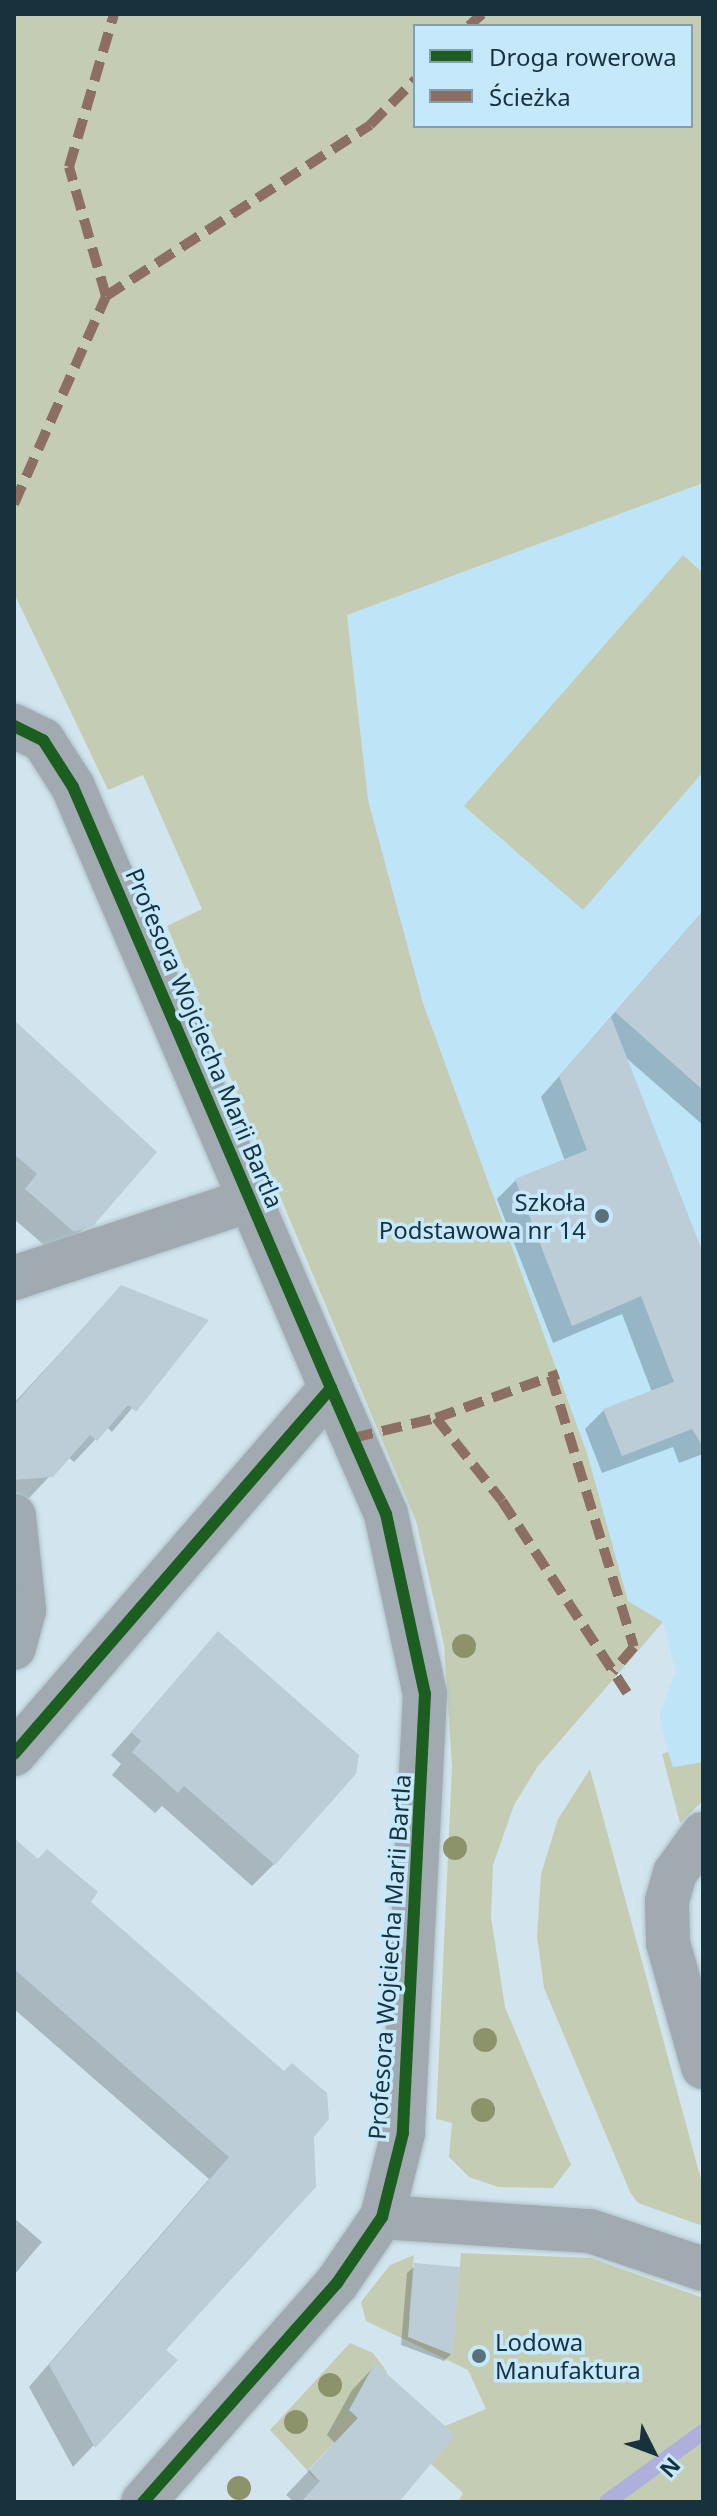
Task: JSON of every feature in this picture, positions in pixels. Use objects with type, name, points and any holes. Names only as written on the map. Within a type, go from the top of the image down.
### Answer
[{"type":"street","name":"Profesora Wojciecha Marii Bartla","points":[[14,726],[43,740],[73,787],[386,1514],[425,1694],[403,2133],[382,2217],[337,2283],[143,2502]]},
{"type":"street","points":[[14,1278],[250,1200]]},
{"type":"street","points":[[14,1754],[331,1388]]},
{"type":"street","points":[[14,1516],[24,1610],[15,1646],[69,1690]]},
{"type":"street","points":[[703,1834],[675,1873],[667,1901],[668,1943],[703,2067]]},
{"type":"street","points":[[382,2217],[590,2231],[703,2269]]},
{"type":"shaded area","name":"Szkoła Podstawowa nr 14","points":[[703,483],[703,1762],[672,1767],[659,1716],[676,1672],[663,1622],[628,1601],[587,1453],[423,1003],[368,800],[347,615]]},
{"type":"green space","points":[[14,14],[703,14],[703,483],[347,615],[368,800],[423,1003],[587,1453],[628,1601],[663,1622],[538,1766],[514,1805],[493,1865],[491,1917],[505,2007],[571,2165],[553,2188],[498,2187],[469,2177],[449,2157],[452,2123],[436,2119],[452,1767],[444,1645],[416,1521],[167,926],[202,909],[143,775],[108,790],[14,593]]},
{"type":"green space","points":[[683,555],[703,573],[703,772],[583,910],[464,806]]},
{"type":"green space","points":[[668,1752],[673,1767],[703,1762],[703,1801],[680,1823],[662,1754]]},
{"type":"green space","points":[[590,1769],[703,2187],[703,2226],[638,2203],[630,2192],[544,1988],[537,1936],[541,1874],[558,1819]]},
{"type":"green space","points":[[461,2253],[591,2258],[703,2298],[703,2502],[458,2502],[463,2493],[430,2463],[445,2426],[486,2409],[468,2370],[366,2321],[361,2302],[390,2265],[414,2255],[409,2316],[454,2334]]},
{"type":"green space","points":[[350,2343],[373,2353],[387,2372],[350,2410],[358,2418],[309,2469],[319,2483],[270,2430]]},
{"type":"building","points":[[703,911],[703,1090],[615,1012]]},
{"type":"building","points":[[611,1017],[703,1253],[703,1447],[692,1429],[622,1456],[603,1409],[674,1382],[641,1296],[572,1326],[515,1179],[587,1150],[559,1076]]},
{"type":"building","points":[[14,1020],[157,1152],[93,1226],[74,1232],[25,1189],[37,1174],[14,1154]]},
{"type":"building","points":[[121,1285],[209,1320],[136,1412],[128,1405],[97,1441],[90,1435],[53,1477],[14,1480],[14,1405]]},
{"type":"building","points":[[218,1631],[359,1755],[356,1774],[275,1865],[184,1786],[178,1793],[132,1752],[141,1741],[131,1732]]},
{"type":"building","points":[[14,1838],[38,1859],[47,1849],[98,1892],[91,1902],[284,2071],[292,2063],[327,2093],[329,2119],[314,2137],[316,2187],[166,2350],[178,2360],[95,2448],[49,2365],[229,2157],[14,1969]]},
{"type":"building","points":[[414,2263],[460,2267],[453,2355],[408,2337]]},
{"type":"building","points":[[375,2363],[455,2435],[399,2502],[301,2502],[320,2481],[309,2470],[358,2418],[349,2410]]},
{"type":"waterway","points":[[607,2502],[703,2432]]},
{"type":"marked path","points":[[14,504],[106,296],[69,167],[114,14]]},
{"type":"marked path","points":[[471,24],[482,14]]},
{"type":"marked path","points":[[106,296],[370,125],[413,82]]},
{"type":"marked path","points":[[436,1418],[558,1374]]},
{"type":"marked path","points":[[551,1376],[634,1647],[612,1672]]},
{"type":"marked path","points":[[353,1438],[436,1418],[502,1501],[627,1693]]},
{"type":"cycle path","points":[[14,726],[43,740],[73,787],[331,1388]]},
{"type":"cycle path","points":[[14,1754],[331,1388],[386,1514],[425,1694],[403,2133],[382,2217],[337,2283],[143,2502]]},
{"type":"place","name":"Szkoła Podstawowa nr 14","points":[[602,1216]]},
{"type":"place","name":"Lodowa Manufaktura","points":[[479,2356]]}]
